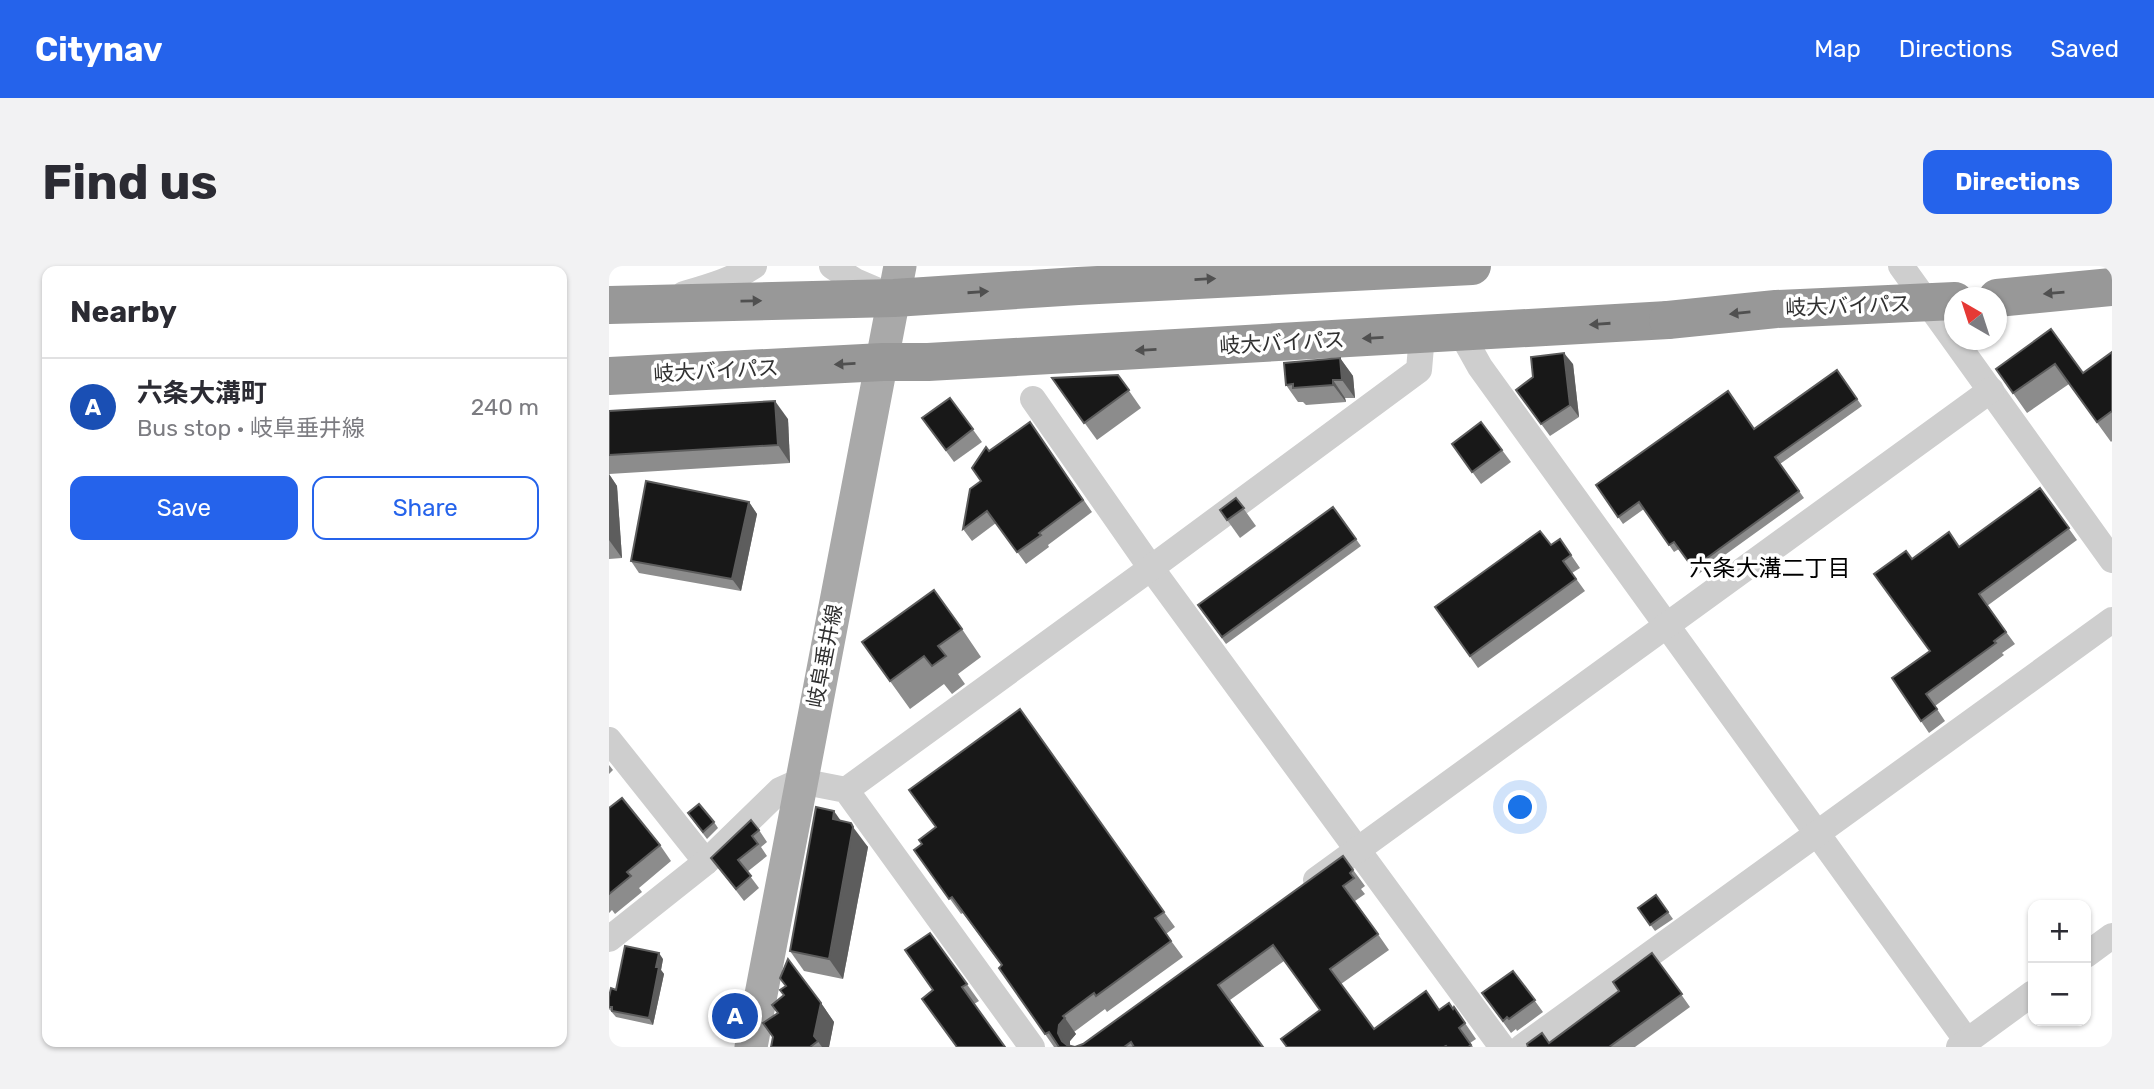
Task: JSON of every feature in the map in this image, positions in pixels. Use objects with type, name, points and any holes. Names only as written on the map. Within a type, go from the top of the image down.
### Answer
[{"type":"highway","points":[[609,305],[649,304],[897,282],[1472,266]]},
{"type":"highway","points":[[2007,297],[2112,287]]},
{"type":"highway","name":"岐大バイパス","points":[[609,376],[1461,333],[1668,320],[1776,309],[1944,301]]},
{"type":"main road","name":"岐阜垂井線","points":[[751,1047],[897,282]]},
{"type":"street","points":[[649,304],[712,285],[754,266]]},
{"type":"street","points":[[832,266],[855,281],[897,282]]},
{"type":"street","points":[[1901,266],[2112,560]]},
{"type":"street","points":[[1461,333],[1488,378],[1819,833],[1963,1044],[2028,997]]},
{"type":"street","points":[[846,790],[1419,370],[1422,335]]},
{"type":"street","points":[[1292,897],[1991,390]]},
{"type":"street","points":[[1033,399],[1151,568],[1502,1047]]},
{"type":"street","points":[[1522,1047],[2112,620]]},
{"type":"street","points":[[609,740],[706,862]]},
{"type":"street","points":[[609,939],[706,862],[780,790],[800,781],[846,790],[1032,1047]]},
{"type":"street","points":[[2091,951],[2112,936]]},
{"type":"building","points":[[2051,329],[2083,373],[2112,352],[2112,411],[2097,422],[2055,364],[2013,393],[1996,369]]},
{"type":"building","points":[[1564,353],[1570,405],[1541,424],[1516,390],[1533,377],[1531,357]]},
{"type":"building","points":[[1340,358],[1342,380],[1333,380],[1333,385],[1293,388],[1293,384],[1286,385],[1284,363]]},
{"type":"building","points":[[1837,370],[1857,399],[1775,457],[1799,491],[1693,568],[1674,542],[1669,545],[1639,502],[1618,517],[1596,485],[1728,391],[1754,429]]},
{"type":"building","points":[[1118,375],[1129,390],[1084,423],[1052,378]]},
{"type":"building","points":[[950,398],[973,429],[946,450],[922,418]]},
{"type":"building","points":[[775,401],[778,445],[609,455],[609,411]]},
{"type":"building","points":[[1030,422],[1083,500],[1017,552],[987,511],[963,529],[970,489],[981,481],[972,468],[986,447],[989,451]]},
{"type":"building","points":[[1481,422],[1502,450],[1472,472],[1452,444]]},
{"type":"building","points":[[646,481],[749,502],[732,579],[631,561]]},
{"type":"building","points":[[2040,488],[2069,528],[1979,594],[2006,632],[1994,641],[1996,643],[1926,694],[1937,709],[1921,721],[1892,678],[1930,651],[1874,574],[1906,551],[1912,559],[1949,532],[1959,547]]},
{"type":"building","points":[[1236,498],[1244,508],[1227,520],[1220,510]]},
{"type":"building","points":[[1333,507],[1356,539],[1222,637],[1198,605]]},
{"type":"building","points":[[1540,531],[1551,545],[1560,539],[1571,555],[1563,561],[1576,579],[1470,656],[1435,607]]},
{"type":"building","points":[[934,590],[962,629],[938,646],[946,656],[932,666],[924,656],[890,681],[862,642]]},
{"type":"building","points":[[1020,709],[1164,912],[1155,918],[1171,941],[1096,996],[1094,993],[1063,1016],[1065,1018],[1059,1025],[1058,1033],[1062,1041],[1075,1047],[1059,1047],[1049,1032],[1045,1034],[999,968],[1002,965],[914,850],[922,844],[919,840],[936,827],[909,790]]},
{"type":"building","points":[[622,798],[660,845],[627,872],[631,876],[609,894],[609,808]]},
{"type":"building","points":[[699,804],[714,822],[703,832],[688,813]]},
{"type":"building","points":[[816,807],[834,811],[833,819],[851,823],[853,827],[829,959],[790,951]]},
{"type":"building","points":[[751,820],[759,830],[752,836],[758,844],[738,860],[751,876],[736,889],[711,858]]},
{"type":"building","points":[[1343,856],[1353,870],[1350,873],[1354,878],[1343,886],[1378,934],[1330,969],[1374,1029],[1426,991],[1439,1010],[1449,1003],[1453,1009],[1454,1007],[1465,1023],[1459,1028],[1471,1045],[1287,1047],[1281,1039],[1320,1010],[1273,945],[1218,985],[1263,1047],[1134,1047],[1131,1042],[1124,1047],[1075,1047],[1083,1044]]},
{"type":"building","points":[[1656,895],[1668,912],[1650,925],[1638,908]]},
{"type":"building","points":[[930,933],[967,984],[962,987],[1005,1047],[957,1047],[922,999],[933,990],[905,950]]},
{"type":"building","points":[[625,946],[659,953],[656,967],[659,967],[649,1018],[612,1011],[612,1007],[609,1007],[611,988],[616,990]]},
{"type":"building","points":[[1652,953],[1682,994],[1609,1047],[1528,1047],[1527,1044],[1542,1033],[1549,1043],[1619,991],[1613,982]]},
{"type":"building","points":[[788,959],[821,1003],[814,1036],[818,1041],[810,1047],[771,1047],[773,1037],[763,1023],[778,1013],[772,1005],[784,995],[780,990],[786,986],[780,978]]},
{"type":"building","points":[[1513,971],[1535,1000],[1503,1021],[1482,993]]},
{"type":"place","name":"六条大溝町","points":[[735,1016]]},
{"type":"district","name":"六条大溝二丁目","points":[[1770,568]]}]
